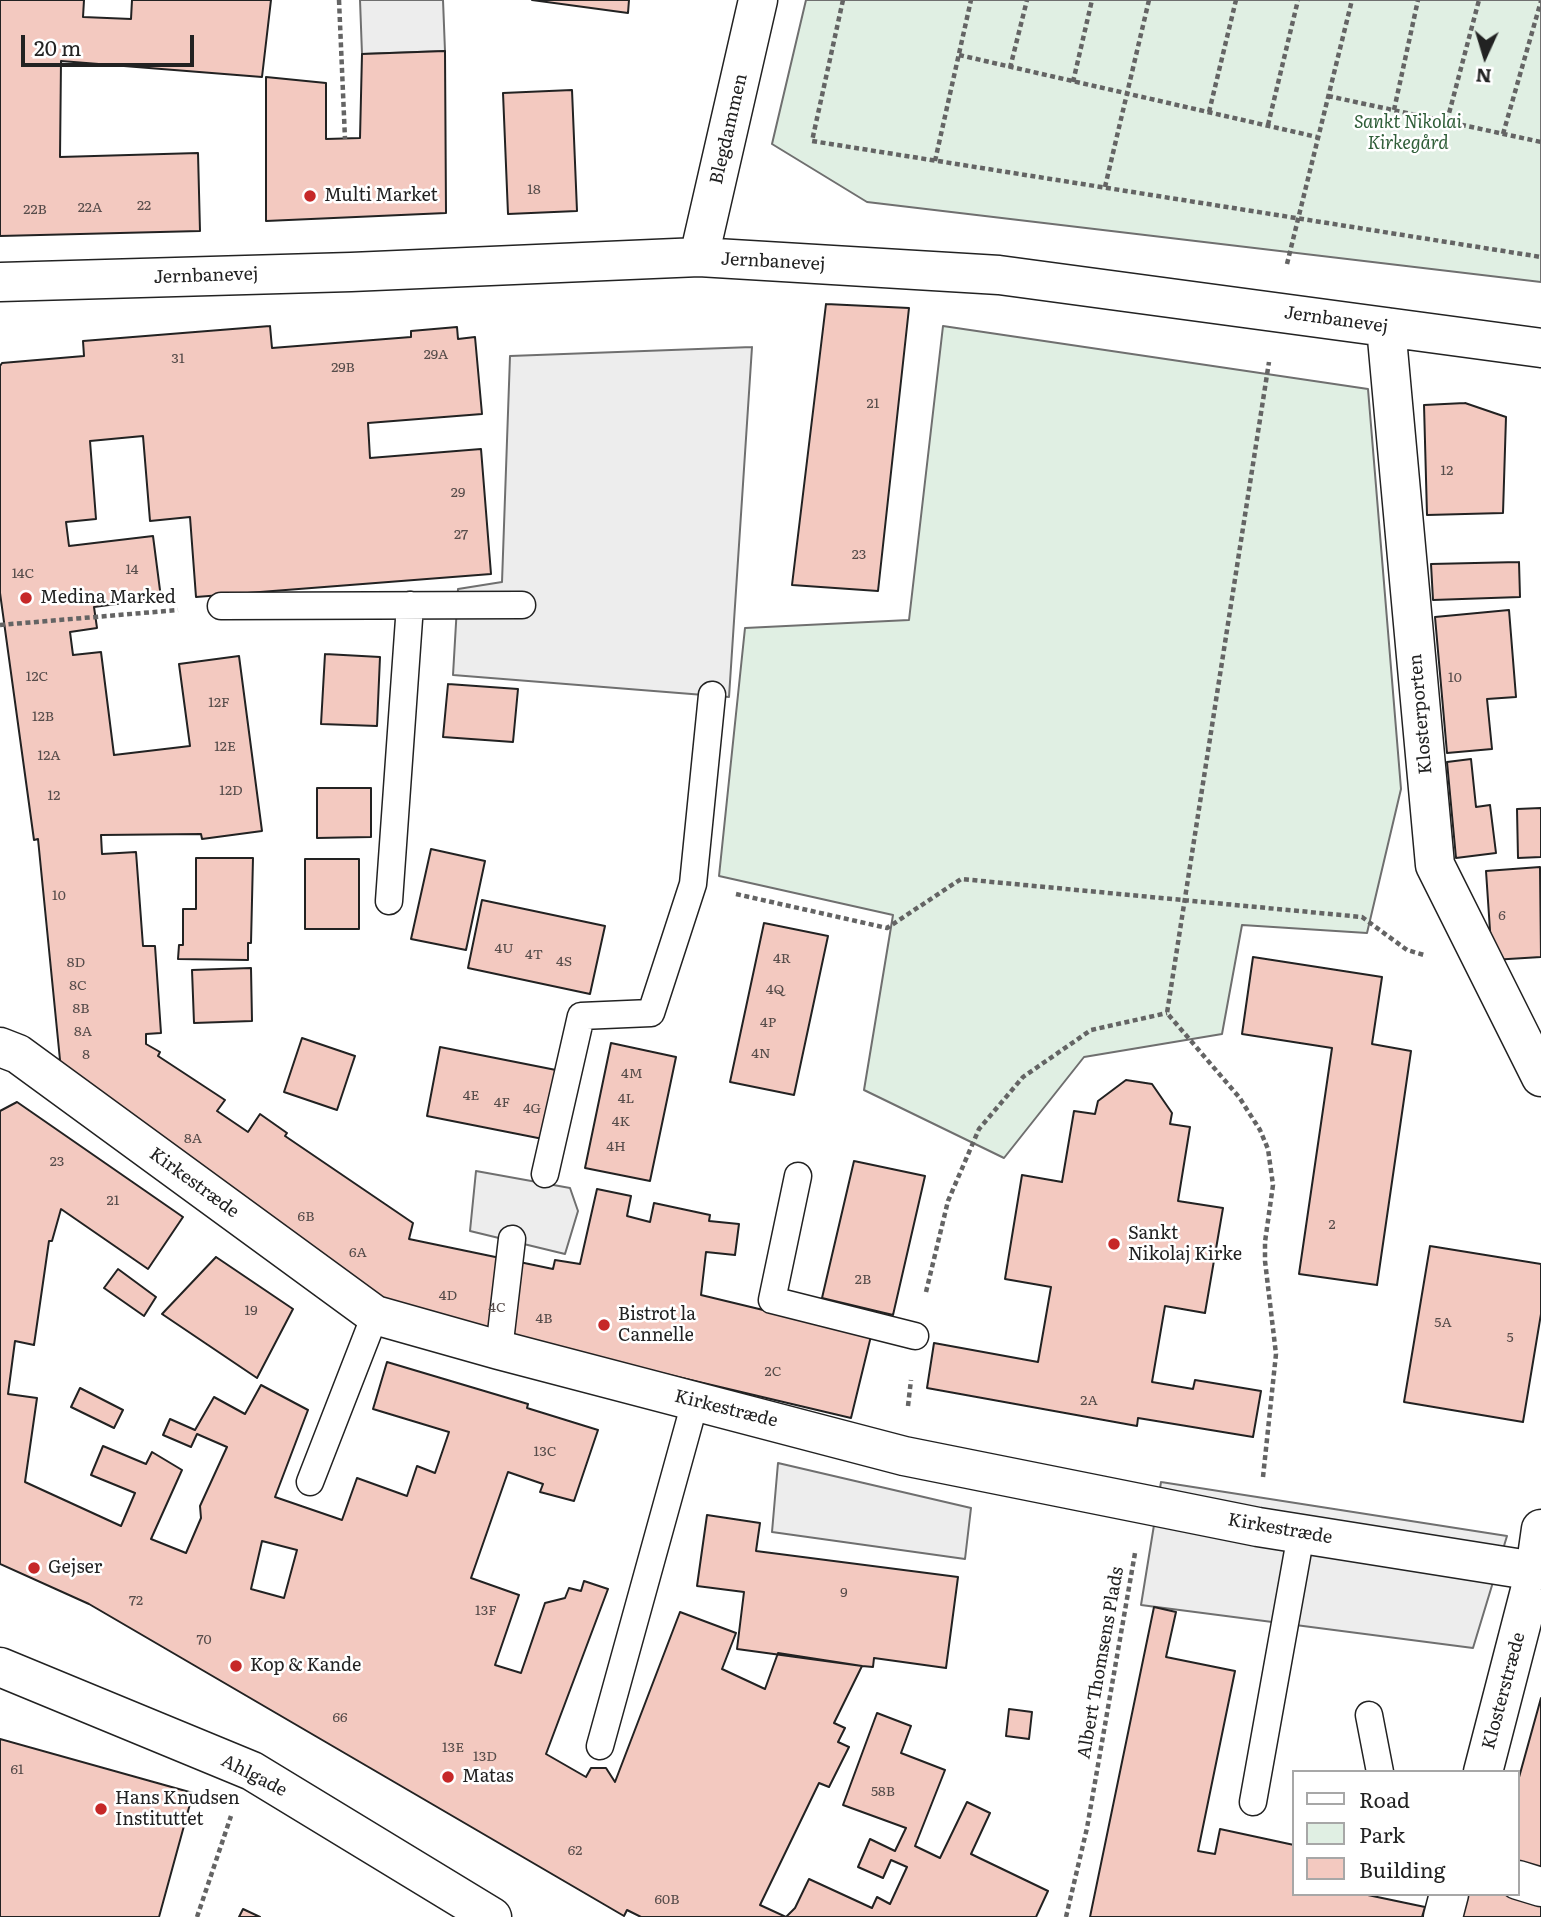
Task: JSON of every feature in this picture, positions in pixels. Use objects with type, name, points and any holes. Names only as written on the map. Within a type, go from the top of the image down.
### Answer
[{"type":"street","name":"Blegdammen","points":[[699,257],[758,0]]},
{"type":"street","name":"Jernbanevej","points":[[0,282],[351,272],[699,257],[999,275],[1541,348]]},
{"type":"street","name":"Klosterporten","points":[[1386,327],[1435,864],[1541,1077]]},
{"type":"street","name":"Kirkestræde","points":[[0,1047],[18,1054],[375,1315],[904,1456],[1258,1527],[1535,1571]]},
{"type":"street","name":"Klosterstræde","points":[[1484,1770],[1535,1571],[1541,1529]]},
{"type":"street","name":"Ahlgade","points":[[0,1667],[252,1771],[492,1917]]},
{"type":"street","points":[[1520,1881],[1541,1887]]},
{"type":"street","points":[[1443,1917],[1449,1896]]},
{"type":"lane","points":[[389,901],[410,605]]},
{"type":"lane","points":[[221,606],[522,605]]},
{"type":"lane","points":[[545,1174],[581,1016],[651,1013],[692,884],[712,695]]},
{"type":"lane","points":[[799,1176],[772,1300],[915,1336]]},
{"type":"lane","points":[[499,1350],[512,1239]]},
{"type":"lane","points":[[310,1482],[375,1315]]},
{"type":"lane","points":[[600,1746],[695,1402]]},
{"type":"lane","points":[[1253,1801],[1301,1534]]},
{"type":"lane","points":[[1369,1715],[1380,1770]]},
{"type":"path","points":[[339,0],[345,139]]},
{"type":"path","points":[[843,0],[811,141],[1541,257]]},
{"type":"path","points":[[935,161],[971,0]]},
{"type":"path","points":[[1010,68],[1027,0]]},
{"type":"path","points":[[1073,82],[1092,0]]},
{"type":"path","points":[[1105,187],[1149,0]]},
{"type":"path","points":[[1209,112],[1236,0]]},
{"type":"path","points":[[1268,125],[1298,0]]},
{"type":"path","points":[[1258,1527],[1276,1354],[1265,1261],[1273,1171],[1260,1130],[1239,1097],[1167,1013],[1276,312],[1352,0]]},
{"type":"path","points":[[1394,110],[1418,0]]},
{"type":"path","points":[[1447,121],[1479,0]]},
{"type":"path","points":[[1503,134],[1541,1]]},
{"type":"path","points":[[959,55],[1317,137]]},
{"type":"path","points":[[1328,96],[1541,142]]},
{"type":"path","points":[[0,625],[221,606]]},
{"type":"path","points":[[692,884],[887,928],[961,879],[1362,917],[1407,950],[1438,959],[1480,955]]},
{"type":"path","points":[[904,1456],[915,1336],[948,1201],[979,1129],[1023,1077],[1091,1030],[1167,1013]]},
{"type":"path","name":"Albert Thomsens Plads","points":[[1066,1917],[1087,1828],[1143,1502]]},
{"type":"path","points":[[197,1917],[238,1798],[252,1771]]},
{"type":"green space","name":"Sankt Nikolai Kirkegård","points":[[806,0],[1541,0],[1541,282],[867,202],[772,144]]},
{"type":"green space","points":[[943,326],[1368,389],[1401,789],[1367,933],[1242,925],[1222,1034],[1084,1057],[1004,1158],[864,1090],[893,915],[719,876],[745,628],[909,620]]},
{"type":"shaded area","points":[[360,0],[443,0],[445,51],[362,54]]},
{"type":"shaded area","points":[[752,347],[729,697],[453,675],[458,589],[502,582],[510,356]]},
{"type":"shaded area","points":[[476,1171],[570,1188],[578,1211],[565,1254],[470,1231]]},
{"type":"shaded area","points":[[778,1463],[971,1508],[965,1559],[772,1532]]},
{"type":"shaded area","points":[[1161,1482],[1507,1536],[1473,1648],[1141,1605]]},
{"type":"building","points":[[0,0],[84,0],[83,17],[131,19],[132,0],[271,0],[262,77],[61,61],[60,157],[198,153],[200,231],[0,236]]},
{"type":"building","points":[[532,0],[629,0],[628,13]]},
{"type":"building","points":[[445,51],[446,213],[266,221],[266,77],[326,83],[326,139],[360,138],[362,54]]},
{"type":"building","points":[[572,90],[577,211],[508,214],[503,93]]},
{"type":"building","points":[[826,304],[909,308],[878,591],[792,585]]},
{"type":"building","points":[[270,326],[272,348],[411,337],[411,331],[457,327],[458,339],[475,337],[482,414],[368,423],[370,458],[481,449],[491,574],[196,597],[190,517],[150,521],[143,436],[90,441],[96,519],[66,522],[69,546],[153,536],[161,598],[94,607],[97,628],[70,632],[73,655],[101,652],[114,755],[190,746],[179,664],[239,656],[262,831],[202,839],[201,834],[101,835],[102,854],[136,852],[143,946],[155,946],[161,1033],[146,1034],[146,1044],[160,1052],[158,1056],[225,1100],[217,1111],[248,1132],[260,1114],[287,1133],[285,1136],[413,1223],[409,1239],[553,1269],[555,1260],[580,1264],[597,1189],[631,1196],[627,1216],[650,1222],[654,1203],[710,1215],[709,1221],[739,1224],[735,1255],[706,1252],[701,1295],[871,1336],[851,1418],[395,1310],[62,1080],[38,839],[34,840],[0,593],[0,366],[2,363],[84,356],[83,341]]},
{"type":"building","points":[[1465,403],[1506,417],[1503,513],[1427,515],[1424,405]]},
{"type":"building","points":[[1519,562],[1520,597],[1433,600],[1431,564]]},
{"type":"building","points":[[1509,610],[1516,697],[1487,699],[1492,749],[1447,753],[1435,617]]},
{"type":"building","points":[[325,654],[380,657],[377,726],[321,724]]},
{"type":"building","points":[[448,684],[518,689],[513,742],[443,737]]},
{"type":"building","points":[[1471,759],[1476,807],[1490,805],[1496,853],[1456,858],[1447,762]]},
{"type":"building","points":[[317,788],[371,788],[371,837],[317,838]]},
{"type":"building","points":[[1541,808],[1541,857],[1518,858],[1517,809]]},
{"type":"building","points":[[431,849],[485,861],[466,950],[411,939]]},
{"type":"building","points":[[196,858],[253,858],[251,943],[248,943],[248,960],[178,959],[179,945],[183,945],[183,909],[196,909]]},
{"type":"building","points":[[305,859],[359,859],[359,929],[305,929]]},
{"type":"building","points":[[1540,867],[1541,957],[1492,960],[1486,871]]},
{"type":"building","points":[[482,900],[605,926],[590,994],[468,968]]},
{"type":"building","points":[[764,923],[828,936],[794,1095],[730,1082]]},
{"type":"building","points":[[1253,957],[1382,977],[1372,1044],[1411,1051],[1377,1285],[1299,1274],[1332,1048],[1242,1034]]},
{"type":"building","points":[[251,968],[252,1021],[194,1023],[192,970]]},
{"type":"building","points":[[302,1038],[355,1056],[337,1110],[284,1092]]},
{"type":"building","points":[[611,1043],[676,1057],[650,1181],[585,1168]]},
{"type":"building","points":[[440,1047],[561,1071],[548,1140],[427,1116]]},
{"type":"building","name":"Sankt Nikolaj Kirke","points":[[1126,1080],[1152,1084],[1172,1113],[1170,1124],[1190,1127],[1178,1201],[1223,1208],[1205,1313],[1165,1306],[1152,1382],[1193,1389],[1195,1380],[1261,1391],[1253,1437],[1138,1418],[1137,1426],[927,1388],[934,1343],[1038,1362],[1051,1287],[1005,1279],[1022,1175],[1062,1182],[1074,1111],[1095,1114],[1098,1101]]},
{"type":"building","points":[[17,1102],[183,1217],[148,1269],[61,1209],[52,1241],[49,1241],[34,1345],[15,1341],[8,1394],[37,1398],[25,1482],[121,1526],[135,1493],[91,1475],[103,1446],[146,1464],[152,1452],[182,1470],[151,1539],[186,1553],[201,1518],[200,1506],[227,1447],[197,1434],[191,1447],[163,1435],[170,1419],[195,1430],[214,1397],[245,1414],[261,1385],[308,1410],[275,1497],[342,1520],[357,1478],[407,1496],[417,1466],[435,1473],[449,1432],[373,1409],[387,1362],[528,1404],[527,1408],[598,1430],[574,1501],[540,1492],[543,1484],[508,1472],[471,1578],[519,1595],[495,1665],[521,1673],[545,1603],[565,1598],[569,1588],[581,1591],[584,1581],[608,1589],[546,1754],[586,1777],[591,1768],[606,1768],[615,1782],[680,1612],[736,1633],[722,1669],[765,1689],[778,1653],[862,1666],[834,1723],[845,1728],[838,1742],[849,1747],[829,1787],[819,1783],[760,1905],[786,1917],[641,1917],[627,1910],[624,1916],[89,1604],[0,1564],[0,1111]],"holes":[[[262,1541],[297,1550],[284,1598],[251,1589]]]},
{"type":"building","points":[[854,1161],[925,1176],[893,1315],[822,1298]]},
{"type":"building","points":[[1430,1246],[1541,1264],[1541,1314],[1523,1422],[1404,1402]]},
{"type":"building","points":[[216,1257],[293,1309],[257,1378],[162,1314]]},
{"type":"building","points":[[118,1269],[156,1297],[144,1316],[104,1288]]},
{"type":"building","points":[[80,1388],[123,1410],[114,1428],[71,1407]]},
{"type":"building","points":[[707,1515],[760,1523],[756,1551],[958,1577],[946,1668],[874,1658],[873,1667],[862,1666],[737,1649],[744,1592],[697,1586]]},
{"type":"building","points":[[1154,1607],[1176,1612],[1166,1657],[1235,1671],[1198,1851],[1215,1854],[1220,1829],[1292,1845],[1292,1896],[1373,1896],[1425,1907],[1422,1917],[1090,1917]]},
{"type":"building","points":[[1541,1698],[1541,1870],[1520,1865],[1520,1774]]},
{"type":"building","points":[[1009,1709],[1032,1712],[1029,1739],[1006,1736]]},
{"type":"building","points":[[877,1713],[911,1726],[901,1753],[945,1770],[915,1846],[940,1858],[967,1802],[990,1813],[971,1854],[1048,1891],[1036,1917],[786,1917],[795,1908],[809,1879],[872,1908],[877,1897],[890,1904],[907,1867],[891,1860],[883,1878],[858,1867],[870,1839],[895,1851],[906,1828],[843,1805]]},
{"type":"building","points":[[0,1739],[193,1793],[159,1917],[0,1917]]},
{"type":"building","points":[[1465,1896],[1520,1896],[1541,1901],[1541,1917],[1460,1917]]},
{"type":"building","points":[[243,1909],[260,1917],[239,1917]]},
{"type":"place","name":"Multi Market","points":[[310,196]]},
{"type":"place","name":"Medina Marked","points":[[26,598]]},
{"type":"place","name":"Sankt Nikolaj Kirke","points":[[1114,1244]]},
{"type":"place","name":"Bistrot la Cannelle","points":[[604,1325]]},
{"type":"place","name":"Gejser","points":[[34,1568]]},
{"type":"place","name":"Kop & Kande","points":[[236,1666]]},
{"type":"place","name":"Matas","points":[[448,1777]]},
{"type":"place","name":"Hans Knudsen Instituttet","points":[[101,1809]]}]
